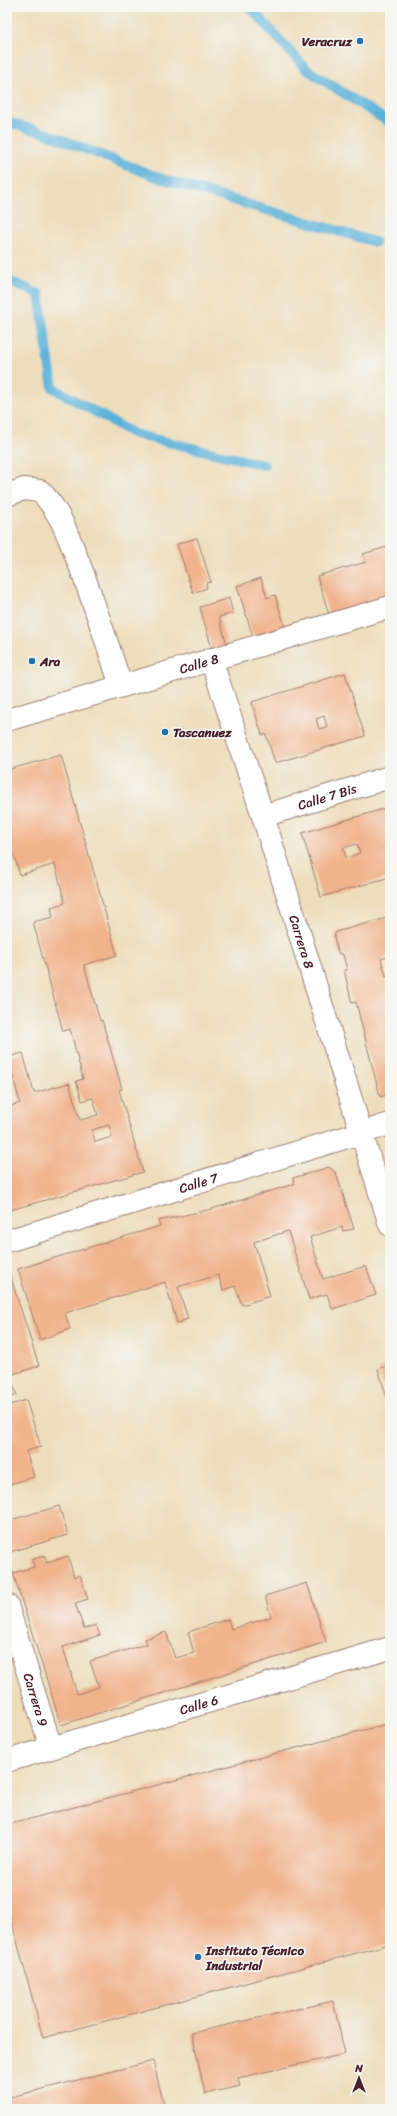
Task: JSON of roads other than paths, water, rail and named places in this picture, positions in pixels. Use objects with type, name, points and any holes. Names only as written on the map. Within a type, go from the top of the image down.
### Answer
[{"type":"street","points":[[7,495],[24,489],[40,490],[54,505],[68,533],[91,595],[121,686]]},
{"type":"street","name":"Calle 8","points":[[7,720],[390,607]]},
{"type":"street","name":"Carrera 8","points":[[212,659],[263,816],[390,1224]]},
{"type":"street","name":"Calle 7 Bis","points":[[263,816],[390,777]]},
{"type":"street","name":"Calle 7","points":[[7,1241],[390,1124]]},
{"type":"street","name":"Carrera 9","points":[[7,1605],[51,1748]]},
{"type":"street","name":"Calle 6","points":[[7,1761],[390,1648]]},
{"type":"waterway","points":[[250,7],[306,69],[390,123]]},
{"type":"waterway","points":[[7,122],[45,133],[162,179],[375,242]]},
{"type":"waterway","points":[[7,280],[39,294],[53,388],[134,434],[264,465]]},
{"type":"place","name":"Veracruz","points":[[360,41]]},
{"type":"place","name":"Ara","points":[[32,661]]},
{"type":"place","name":"Tascanuez","points":[[165,732]]},
{"type":"place","name":"Instituto Técnico Industrial","points":[[198,1957]]}]
